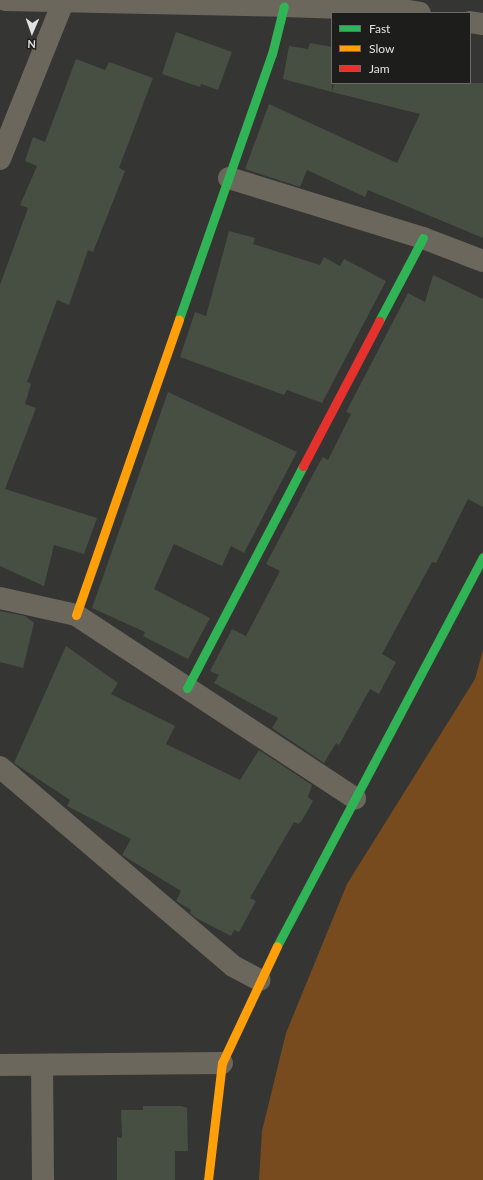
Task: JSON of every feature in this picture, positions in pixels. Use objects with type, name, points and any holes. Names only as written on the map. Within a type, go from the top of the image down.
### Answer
[{"type":"street","points":[[5,0],[284,6],[403,10],[414,12]]},
{"type":"street","points":[[0,159],[64,1]]},
{"type":"street","points":[[76,615],[272,54],[284,6]]},
{"type":"street","points":[[471,22],[483,24]]},
{"type":"street","points":[[229,178],[423,238],[483,261]]},
{"type":"street","points":[[187,688],[423,238]]},
{"type":"street","points":[[208,1180],[222,1063],[259,980],[483,557]]},
{"type":"street","points":[[0,598],[76,615],[355,798]]},
{"type":"street","points":[[0,767],[233,966],[259,980]]},
{"type":"street","points":[[0,1065],[222,1063]]},
{"type":"street","points":[[42,1065],[43,1180]]},
{"type":"shaded area","points":[[483,650],[483,1180],[259,1180],[262,1131],[286,1033],[347,884],[475,679]]},
{"type":"building","points":[[176,32],[232,52],[218,90],[201,84],[200,87],[162,74]]},
{"type":"building","points":[[310,43],[331,47],[332,92],[283,79],[289,46],[308,49]]},
{"type":"building","points":[[76,59],[105,70],[109,62],[153,78],[119,168],[125,171],[93,252],[88,250],[69,305],[57,300],[27,382],[31,384],[25,404],[36,408],[5,489],[97,518],[84,554],[54,545],[44,586],[0,566],[0,285],[28,208],[20,205],[37,166],[25,161],[33,137],[45,142]]},
{"type":"building","points":[[483,83],[483,238],[368,190],[365,197],[307,170],[300,187],[245,169],[269,104],[397,163],[420,114],[332,92],[334,84]]},
{"type":"building","points":[[229,231],[255,238],[253,244],[320,265],[324,257],[340,266],[344,259],[386,281],[322,403],[287,390],[284,395],[180,357],[195,312],[206,316]]},
{"type":"building","points":[[433,275],[483,299],[483,507],[468,499],[436,563],[432,562],[382,654],[396,662],[379,694],[370,689],[339,745],[336,743],[324,763],[272,728],[278,718],[214,683],[219,675],[210,671],[232,629],[246,636],[280,571],[266,564],[319,463],[323,457],[328,460],[351,414],[346,412],[408,293],[425,302]]},
{"type":"building","points":[[168,392],[297,452],[244,553],[231,546],[222,566],[174,544],[154,589],[210,618],[188,659],[143,636],[145,632],[92,608]]},
{"type":"building","points":[[0,611],[25,616],[34,623],[23,668],[0,662]]},
{"type":"building","points":[[66,646],[118,683],[111,694],[175,726],[166,744],[240,780],[259,750],[312,785],[308,797],[313,801],[301,822],[298,824],[294,822],[250,898],[256,901],[239,932],[234,930],[231,936],[196,918],[190,913],[191,910],[176,901],[181,891],[122,855],[131,839],[67,806],[70,800],[14,763]]},
{"type":"building","points":[[143,1106],[181,1106],[187,1108],[188,1151],[175,1151],[175,1180],[117,1180],[117,1137],[122,1138],[121,1110],[143,1110]]},
{"type":"traffic: fast","points":[[179,319],[272,54],[284,6]]},
{"type":"traffic: fast","points":[[379,321],[423,238]]},
{"type":"traffic: fast","points":[[187,688],[303,466]]},
{"type":"traffic: fast","points":[[277,946],[483,557]]},
{"type":"traffic: slow","points":[[76,615],[179,319]]},
{"type":"traffic: slow","points":[[208,1180],[222,1063],[277,946]]},
{"type":"traffic: jam","points":[[303,466],[379,321]]}]
